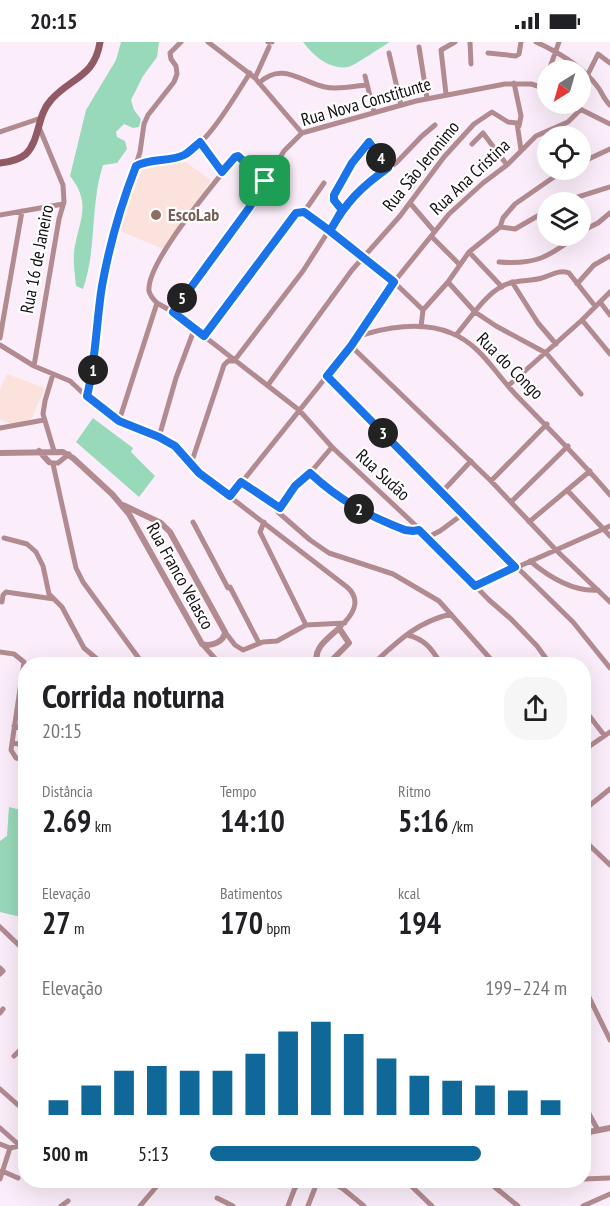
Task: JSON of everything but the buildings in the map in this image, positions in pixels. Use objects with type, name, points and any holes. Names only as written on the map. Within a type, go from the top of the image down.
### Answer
[{"type":"main road","points":[[0,163],[16,160],[28,152],[49,101],[83,75],[92,64],[100,42]]},
{"type":"street","points":[[87,396],[93,371],[102,285],[122,208],[136,166],[148,115],[176,79],[177,70],[170,53],[180,42]]},
{"type":"street","points":[[208,42],[257,80],[302,133]]},
{"type":"street","points":[[446,94],[442,49],[455,42]]},
{"type":"street","points":[[470,42],[471,64]]},
{"type":"street","points":[[488,53],[518,55],[521,42]]},
{"type":"street","points":[[536,42],[556,51],[567,60]]},
{"type":"street","points":[[553,60],[559,42]]},
{"type":"street","points":[[257,80],[270,43]]},
{"type":"street","points":[[419,47],[427,98]]},
{"type":"street","points":[[389,53],[401,105]]},
{"type":"street","points":[[591,68],[598,54],[610,63]]},
{"type":"street","points":[[257,80],[275,73],[302,78],[323,87],[367,85]]},
{"type":"street","points":[[136,166],[150,160],[184,155],[215,126],[250,74]]},
{"type":"street","points":[[365,76],[374,112]]},
{"type":"street","points":[[591,80],[610,105]]},
{"type":"street","points":[[514,83],[521,116],[519,139],[522,150]]},
{"type":"street","name":"Rua Nova Constitunte","points":[[173,312],[249,208],[284,151],[302,133],[446,94],[514,83],[537,86]]},
{"type":"street","name":"Rua São Jeronimo","points":[[268,385],[362,258],[410,203],[454,145],[474,124],[490,112],[519,126]]},
{"type":"street","name":"Rua Ana Cristina","points":[[394,282],[432,233],[458,205],[507,165],[536,136],[568,122],[576,114]]},
{"type":"street","points":[[589,114],[610,124]]},
{"type":"street","points":[[0,132],[41,118]]},
{"type":"street","points":[[191,464],[224,365],[228,361],[234,361],[303,271],[342,210],[360,189],[388,168],[435,125]]},
{"type":"street","name":"Rua 16 de Janeiro","points":[[33,366],[63,204],[63,185],[39,126]]},
{"type":"street","points":[[472,144],[483,133],[507,165]]},
{"type":"street","points":[[200,142],[222,172]]},
{"type":"street","points":[[342,210],[334,200],[334,195],[352,163],[369,142],[388,168]]},
{"type":"street","points":[[591,158],[610,149]]},
{"type":"street","points":[[119,421],[157,303],[152,299],[149,289],[160,260],[235,157],[238,156],[265,181]]},
{"type":"street","points":[[422,327],[423,310],[470,252],[500,227],[503,218],[515,204],[550,180]]},
{"type":"street","points":[[304,212],[324,183]]},
{"type":"street","points":[[591,193],[610,187]]},
{"type":"street","points":[[410,203],[460,265]]},
{"type":"street","points":[[0,215],[63,204]]},
{"type":"street","points":[[0,338],[22,211]]},
{"type":"street","points":[[204,336],[293,215],[300,211],[330,231],[394,282],[423,310]]},
{"type":"street","points":[[500,227],[515,229],[537,216]]},
{"type":"street","points":[[591,226],[609,216]]},
{"type":"street","points":[[499,262],[537,260],[563,246]]},
{"type":"street","points":[[470,252],[502,287]]},
{"type":"street","points":[[577,284],[594,265],[610,256]]},
{"type":"street","points":[[456,335],[475,312],[502,287],[512,282],[536,279],[564,271],[610,315]]},
{"type":"street","points":[[230,496],[351,346],[394,282]]},
{"type":"street","points":[[448,282],[475,312],[546,353],[581,394]]},
{"type":"street","points":[[512,282],[538,323],[556,344]]},
{"type":"street","points":[[508,386],[610,292]]},
{"type":"street","name":"Rua Sudão","points":[[157,303],[173,312],[299,410],[332,447],[519,627],[544,657]]},
{"type":"street","points":[[582,320],[610,354]]},
{"type":"street","name":"Rua do Congo","points":[[357,337],[386,329],[422,327],[456,335],[484,356],[508,386],[568,446],[610,495]]},
{"type":"street","points":[[159,437],[176,378],[194,330]]},
{"type":"street","points":[[0,345],[33,366],[70,381],[119,421],[159,437],[179,450],[199,473],[351,590],[356,598],[356,606],[345,622],[317,650],[317,657]]},
{"type":"street","points":[[351,346],[492,481],[556,550],[610,602]]},
{"type":"street","points":[[53,374],[43,408],[54,451],[59,454],[60,460]]},
{"type":"street","points":[[327,376],[441,493],[573,622],[610,668]]},
{"type":"street","points":[[0,428],[45,420]]},
{"type":"street","points":[[492,481],[547,424]]},
{"type":"street","points":[[511,502],[568,446]]},
{"type":"street","points":[[280,511],[295,486],[310,473],[332,447]]},
{"type":"street","points":[[39,451],[51,463]]},
{"type":"street","points":[[54,451],[48,456],[76,568],[83,582],[138,657]]},
{"type":"street","points":[[0,453],[54,451],[69,454]]},
{"type":"street","points":[[51,463],[69,454]]},
{"type":"street","name":"Rua Franco Velasco","points":[[69,454],[123,505],[166,527],[225,632],[224,638],[214,644],[202,644],[123,505]]},
{"type":"street","points":[[441,493],[471,461]]},
{"type":"street","points":[[529,522],[590,471]]},
{"type":"street","points":[[310,473],[337,497],[353,506],[405,530],[419,530]]},
{"type":"street","points":[[241,482],[280,511],[310,540],[329,553],[397,576],[439,601],[489,657]]},
{"type":"street","points":[[567,490],[610,536]]},
{"type":"street","points":[[428,537],[463,514]]},
{"type":"street","points":[[193,522],[259,644]]},
{"type":"street","points":[[264,522],[260,532],[306,624]]},
{"type":"street","points":[[475,586],[610,526]]},
{"type":"street","points":[[4,538],[27,544],[36,552],[44,566],[48,590],[62,606],[84,648],[95,657]]},
{"type":"street","points":[[530,561],[552,578],[583,590],[598,590]]},
{"type":"street","points":[[2,602],[6,592],[54,599]]},
{"type":"street","points":[[382,657],[407,635],[428,621],[451,614]]},
{"type":"street","points":[[225,632],[235,645],[243,650],[277,641],[306,624],[345,622]]},
{"type":"street","points":[[335,657],[349,643],[339,628]]},
{"type":"street","points":[[407,635],[417,637],[426,643],[436,657]]},
{"type":"street","points":[[202,644],[214,657]]},
{"type":"street","points":[[0,652],[14,654],[18,657]]},
{"type":"street","points":[[18,700],[12,743],[13,755],[18,757]]},
{"type":"street","points":[[591,718],[604,735]]},
{"type":"street","points":[[14,726],[18,727]]},
{"type":"street","points":[[591,745],[610,732]]},
{"type":"street","points":[[12,743],[18,744]]},
{"type":"street","points":[[591,804],[610,789]]},
{"type":"street","points":[[591,846],[610,864]]},
{"type":"street","points":[[0,927],[18,944]]},
{"type":"street","points":[[591,1001],[610,1040]]},
{"type":"street","points":[[14,1056],[18,1052]]},
{"type":"street","points":[[0,1089],[18,1106]]},
{"type":"street","points":[[591,1118],[598,1130]]},
{"type":"street","points":[[0,1128],[18,1145]]},
{"type":"street","points":[[591,1132],[610,1128]]},
{"type":"street","points":[[0,1144],[10,1148],[18,1146]]},
{"type":"street","points":[[0,1179],[10,1148]]},
{"type":"street","points":[[1,1171],[18,1178]]},
{"type":"street","points":[[591,1179],[610,1178]]},
{"type":"street","points":[[140,1206],[155,1188]]},
{"type":"street","points":[[288,1206],[295,1188]]},
{"type":"street","points":[[308,1206],[315,1188]]},
{"type":"street","points":[[342,1188],[363,1206]]},
{"type":"street","points":[[413,1188],[432,1206]]},
{"type":"street","points":[[496,1188],[518,1206]]},
{"type":"street","points":[[584,1206],[610,1194]]},
{"type":"street","points":[[218,1198],[233,1206]]},
{"type":"street","points":[[600,1199],[604,1206]]},
{"type":"street","points":[[61,1206],[68,1201]]},
{"type":"shaded area","name":"EscoLab","points":[[183,160],[211,180],[163,249],[120,231],[126,201],[143,169]]},
{"type":"shaded area","points":[[7,374],[45,388],[31,420],[13,425],[0,419],[0,389]]},
{"type":"green space","points":[[121,42],[159,42],[157,57],[143,76],[131,100],[134,110],[141,119],[139,127],[133,128],[124,124],[116,132],[117,137],[125,141],[127,149],[117,163],[103,165],[96,196],[90,258],[83,289],[76,286],[74,260],[82,213],[81,196],[70,176],[86,110],[116,60]]},
{"type":"green space","points":[[303,42],[390,42],[352,66],[341,67],[328,64]]},
{"type":"green space","points":[[93,418],[133,448],[131,452],[155,476],[139,497],[76,442]]},
{"type":"green space","points":[[9,807],[18,809],[18,916],[0,912],[0,841],[7,836]]},
{"type":"place","name":"EscoLab","points":[[156,215]]},
{"type":"route","points":[[265,181],[238,156],[222,172],[200,142],[184,155],[150,160],[136,166],[122,208],[102,285],[93,371],[87,396],[110,416],[175,446],[199,473],[230,496],[241,482],[280,508],[295,486],[310,473],[337,497],[353,506],[405,530],[419,530],[475,586],[515,567],[327,376],[351,346],[394,282],[330,231],[342,210],[356,193],[388,168],[369,142],[352,163],[333,197],[342,210],[330,231],[302,211],[293,215],[204,336],[173,312],[249,208],[265,181]]}]
